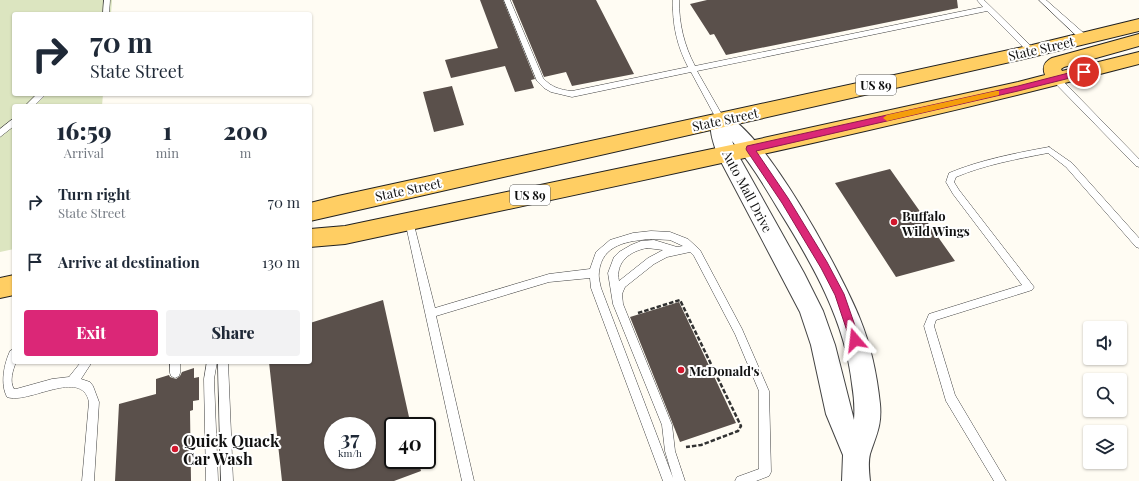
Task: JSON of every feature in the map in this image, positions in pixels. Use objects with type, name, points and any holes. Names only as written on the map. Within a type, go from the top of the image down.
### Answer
[{"type":"main road","name":"State Street","points":[[312,212],[1032,51],[1139,25]]},
{"type":"main road","points":[[1056,79],[1052,69],[1053,65],[1058,62],[1139,40]]},
{"type":"main road","name":"US 89","points":[[312,238],[346,235],[750,149],[1056,79],[1139,58]]},
{"type":"main road","points":[[0,288],[12,285]]},
{"type":"street","name":"Auto Mall Drive","points":[[721,120],[737,133],[750,149],[785,200],[824,265],[839,294],[851,326],[859,353],[868,402],[865,432],[857,454],[856,481]]},
{"type":"street","name":"Auto Mall Drive","points":[[721,120],[721,137],[727,154],[796,280],[811,311],[823,345],[839,414],[846,434],[857,454]]},
{"type":"lane","points":[[106,12],[107,0]]},
{"type":"lane","points":[[507,0],[540,79],[549,88],[572,94],[989,8]]},
{"type":"lane","points":[[676,0],[676,14],[680,40],[693,69],[721,120]]},
{"type":"lane","points":[[980,0],[1032,51]]},
{"type":"lane","points":[[1042,0],[1084,38]]},
{"type":"lane","points":[[1056,79],[1139,164]]},
{"type":"lane","points":[[31,104],[40,96]]},
{"type":"lane","points":[[0,134],[12,123]]},
{"type":"lane","points":[[1000,481],[950,397],[929,326],[932,317],[1029,287],[956,192],[950,182],[952,175],[964,170],[1026,154],[1049,150],[1069,165],[1139,244]]},
{"type":"lane","points":[[409,221],[468,481]]},
{"type":"lane","points":[[669,481],[596,288],[594,274],[599,255],[613,242],[633,237],[651,235],[670,236],[685,242],[697,253],[739,332],[764,392],[765,472],[742,481]]},
{"type":"lane","points":[[677,251],[653,244],[637,246],[627,251],[617,259],[613,273],[618,304],[667,425],[670,451],[679,481]]},
{"type":"lane","points":[[617,295],[622,284],[651,261],[665,253],[691,248]]},
{"type":"lane","points":[[431,313],[549,278],[594,274]]},
{"type":"lane","points":[[12,358],[1,380],[1,388],[5,392],[10,394],[72,382],[86,386],[92,393],[94,402],[88,481]]},
{"type":"lane","points":[[72,382],[86,364]]},
{"type":"lane","points":[[175,364],[175,374]]},
{"type":"lane","points":[[212,364],[209,379],[212,481]]},
{"type":"lane","points":[[223,364],[227,481]]},
{"type":"path","points":[[632,315],[680,300],[741,426],[738,431],[701,445],[680,448]]},
{"type":"green space","points":[[0,0],[112,0],[111,12],[12,12],[12,96],[103,96],[102,104],[12,104],[12,249],[0,252]]},
{"type":"building","points":[[480,0],[503,0],[535,79],[531,80],[534,88],[515,92],[505,66],[451,78],[445,60],[498,48]]},
{"type":"building","points":[[512,0],[596,0],[634,74],[572,86],[566,72],[544,77]]},
{"type":"building","points":[[707,0],[957,0],[958,8],[726,55],[714,34],[710,35],[690,4]]},
{"type":"building","points":[[452,86],[464,125],[434,132],[423,92]]},
{"type":"building","name":"Buffalo Wild Wings","points":[[890,169],[955,261],[896,277],[835,183]]},
{"type":"building","points":[[383,300],[409,417],[384,417],[384,469],[420,469],[421,471],[394,481],[282,481],[269,364],[312,364],[312,322]]},
{"type":"building","name":"McDonald's","points":[[679,302],[736,423],[680,442],[630,317]]},
{"type":"building","points":[[194,368],[194,378],[199,377],[199,400],[193,401],[193,410],[190,411],[191,481],[115,481],[119,404],[156,394],[156,379],[169,375],[170,377],[176,379],[182,372]]},
{"type":"slow traffic","points":[[887,118],[996,93]]},
{"type":"place","name":"Buffalo Wild Wings","points":[[894,222]]},
{"type":"place","name":"McDonald's","points":[[681,370]]},
{"type":"place","name":"Quick Quack Car Wash","points":[[175,449]]},
{"type":"route","points":[[855,340],[839,294],[824,265],[785,200],[750,149],[1018,89],[1084,72]]}]
